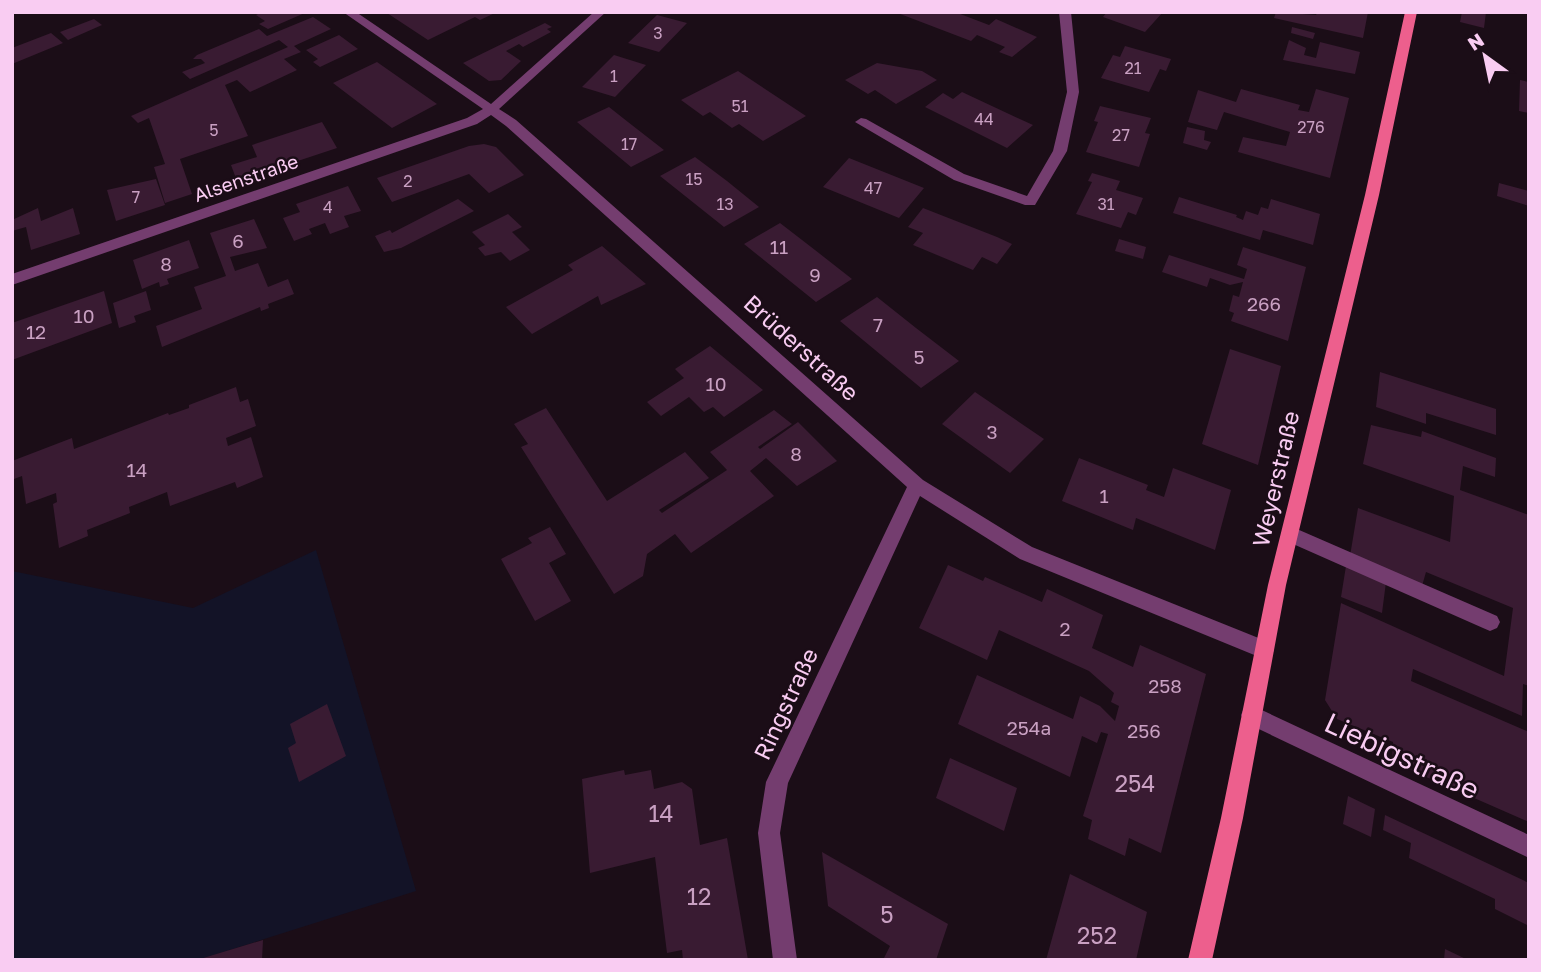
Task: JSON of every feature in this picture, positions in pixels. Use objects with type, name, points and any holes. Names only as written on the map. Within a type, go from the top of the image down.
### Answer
[{"type":"main road","name":"Weyerstraße","points":[[1200,960],[1264,650],[1375,183],[1411,12]]},
{"type":"street","name":"Brüderstraße","points":[[348,12],[511,123],[917,485],[1026,553],[1264,650]]},
{"type":"street","name":"Alsenstraße","points":[[12,280],[472,121],[491,110],[601,12]]},
{"type":"street","points":[[861,122],[959,177],[1030,202],[1060,151],[1073,92],[1065,12]]},
{"type":"street","name":"Ringstraße","points":[[785,960],[769,832],[776,782],[917,485]]},
{"type":"street","points":[[1290,534],[1490,622]]},
{"type":"street","name":"Liebigstraße","points":[[1251,715],[1529,847]]},
{"type":"shaded area","points":[[316,550],[416,891],[198,960],[12,960],[12,571],[193,608]]},
{"type":"building","points":[[262,12],[307,12],[268,29],[259,24],[265,21],[256,15]]},
{"type":"building","points":[[497,12],[480,20],[475,17],[428,40],[387,13]]},
{"type":"building","points":[[895,12],[955,12],[989,25],[996,19],[1037,37],[1012,57],[999,52],[1005,47],[977,35],[971,41]]},
{"type":"building","points":[[1107,12],[1163,12],[1145,32],[1103,17]]},
{"type":"building","points":[[1276,12],[1316,15],[1318,12],[1368,12],[1363,38],[1274,18]]},
{"type":"building","points":[[1462,12],[1486,12],[1484,28],[1460,22]]},
{"type":"building","points":[[657,15],[687,23],[659,52],[628,43]]},
{"type":"building","points":[[313,17],[331,29],[294,46],[301,52],[284,59],[297,70],[250,92],[237,80],[225,85],[248,136],[180,159],[192,194],[165,203],[154,167],[165,164],[149,118],[138,123],[131,116],[288,47],[279,40],[190,79],[182,72],[205,63],[201,59],[193,59],[197,55],[259,29],[267,36]]},
{"type":"building","points":[[94,19],[102,25],[68,40],[60,32]]},
{"type":"building","points":[[545,23],[552,27],[547,29],[551,32],[523,47],[519,44],[506,51],[521,61],[501,80],[489,81],[463,63]]},
{"type":"building","points":[[1292,27],[1315,33],[1313,39],[1291,33]]},
{"type":"building","points":[[51,33],[63,43],[12,64],[12,48]]},
{"type":"building","points":[[339,35],[358,49],[320,67],[313,62],[318,59],[306,50]]},
{"type":"building","points":[[1289,40],[1306,48],[1304,55],[1316,58],[1320,42],[1360,52],[1355,74],[1283,60]]},
{"type":"building","points":[[1125,46],[1171,59],[1166,71],[1160,69],[1149,92],[1101,78],[1113,55],[1120,57]]},
{"type":"building","points":[[614,55],[646,65],[615,97],[582,87]]},
{"type":"building","points":[[377,62],[437,104],[392,128],[333,83]]},
{"type":"building","points":[[877,63],[922,71],[937,80],[896,104],[875,90],[868,94],[845,80]]},
{"type":"building","points":[[738,71],[806,116],[763,141],[739,124],[732,128],[710,112],[703,116],[681,100]]},
{"type":"building","points":[[1520,80],[1529,82],[1529,113],[1519,111]]},
{"type":"building","points":[[1241,89],[1300,105],[1298,110],[1309,112],[1316,89],[1349,98],[1330,178],[1238,152],[1243,137],[1286,146],[1290,132],[1224,112],[1217,130],[1188,122],[1198,90],[1236,102]]},
{"type":"building","points":[[962,92],[1033,125],[1007,148],[925,107],[943,93],[953,99]]},
{"type":"building","points":[[1100,106],[1151,118],[1145,133],[1150,134],[1139,167],[1086,152],[1098,122],[1094,121]]},
{"type":"building","points":[[609,107],[664,150],[631,167],[577,122]]},
{"type":"building","points":[[322,122],[337,148],[237,181],[231,165],[257,157],[252,145]]},
{"type":"building","points":[[1187,127],[1205,131],[1204,140],[1211,142],[1207,150],[1183,143]]},
{"type":"building","points":[[484,144],[496,147],[524,175],[489,193],[469,174],[392,202],[377,178],[469,146]]},
{"type":"building","points":[[695,157],[759,207],[724,227],[660,176]]},
{"type":"building","points":[[849,158],[924,188],[899,218],[823,187]]},
{"type":"building","points":[[1092,173],[1120,181],[1116,190],[1143,198],[1136,215],[1128,212],[1121,228],[1076,214],[1092,182],[1088,181]]},
{"type":"building","points":[[156,179],[165,205],[116,221],[107,190]]},
{"type":"building","points":[[1499,183],[1529,191],[1529,206],[1497,196]]},
{"type":"building","points":[[348,186],[361,211],[344,216],[349,227],[330,234],[325,223],[309,229],[312,234],[294,241],[283,218],[300,212],[296,204]]},
{"type":"building","points":[[1179,197],[1237,215],[1236,217],[1243,220],[1246,211],[1258,215],[1261,207],[1268,209],[1271,199],[1320,214],[1313,245],[1263,230],[1260,240],[1173,213]]},
{"type":"building","points":[[458,199],[474,211],[401,248],[384,252],[375,236],[390,230],[392,233]]},
{"type":"building","points":[[38,208],[41,221],[73,208],[80,234],[31,250],[26,227],[12,231],[12,220]]},
{"type":"building","points":[[923,208],[1012,244],[997,264],[982,257],[973,270],[913,245],[923,233],[908,227]]},
{"type":"building","points":[[508,214],[522,227],[512,232],[530,250],[510,261],[501,252],[485,256],[478,248],[485,245],[472,232]]},
{"type":"building","points":[[254,219],[267,248],[230,257],[235,271],[258,263],[268,287],[288,279],[294,294],[268,304],[269,308],[261,311],[260,307],[162,347],[156,326],[202,309],[194,287],[226,276],[210,233]]},
{"type":"building","points":[[780,223],[852,279],[816,302],[744,244]]},
{"type":"building","points":[[1119,239],[1146,247],[1143,259],[1115,251]]},
{"type":"building","points":[[189,240],[199,268],[167,279],[169,284],[160,287],[159,282],[142,289],[133,260]]},
{"type":"building","points":[[602,246],[646,284],[601,305],[598,296],[532,334],[506,307],[573,270],[568,265]]},
{"type":"building","points":[[1243,247],[1306,267],[1288,341],[1231,321],[1234,313],[1229,311],[1233,295],[1239,297],[1243,282],[1230,285],[1210,278],[1207,287],[1162,272],[1169,255],[1244,279],[1247,269],[1237,265]]},
{"type":"building","points":[[104,291],[112,323],[12,360],[12,323]]},
{"type":"building","points":[[146,291],[151,310],[134,316],[136,322],[119,328],[113,303]]},
{"type":"building","points":[[877,297],[959,361],[921,388],[840,321]]},
{"type":"building","points":[[710,346],[763,390],[724,417],[713,407],[704,412],[689,397],[661,416],[647,402],[684,378],[675,369]]},
{"type":"building","points":[[1230,349],[1281,366],[1258,465],[1202,444]]},
{"type":"building","points":[[1380,372],[1496,409],[1496,435],[1426,413],[1426,424],[1376,407]]},
{"type":"building","points":[[236,387],[240,402],[248,399],[256,426],[226,438],[228,446],[251,437],[263,477],[237,488],[235,482],[170,506],[167,492],[129,507],[130,513],[87,530],[88,536],[59,548],[53,504],[57,502],[56,493],[26,504],[22,476],[14,479],[12,461],[72,438],[74,449],[168,413],[169,415],[189,408],[189,405]]},
{"type":"building","points":[[975,392],[1044,439],[1010,473],[942,424]]},
{"type":"building","points":[[546,408],[607,501],[685,452],[709,478],[659,510],[662,513],[727,470],[710,452],[774,410],[792,424],[758,447],[760,449],[798,422],[837,461],[797,486],[766,458],[750,471],[774,496],[691,553],[675,534],[647,554],[643,576],[614,594],[521,447],[528,444],[514,424]]},
{"type":"building","points":[[1371,425],[1421,437],[1422,431],[1496,458],[1495,477],[1463,466],[1460,490],[1529,515],[1529,686],[1523,684],[1522,716],[1413,669],[1411,681],[1529,732],[1529,822],[1392,762],[1393,742],[1337,719],[1325,700],[1341,603],[1504,676],[1513,608],[1426,572],[1422,586],[1350,556],[1358,508],[1450,542],[1454,496],[1363,464]]},
{"type":"building","points":[[1079,458],[1148,485],[1146,490],[1164,497],[1173,468],[1231,490],[1215,550],[1136,518],[1133,530],[1062,501]]},
{"type":"building","points":[[550,527],[566,554],[549,563],[571,601],[535,621],[501,559],[532,543],[528,538]]},
{"type":"building","points":[[948,565],[983,581],[985,577],[1042,602],[1047,589],[1103,615],[1092,648],[1133,667],[1140,645],[1206,674],[1161,853],[1129,838],[1125,856],[1088,839],[1092,820],[1083,816],[1108,734],[1101,732],[1097,743],[1082,736],[1070,777],[958,724],[977,675],[1073,719],[1080,696],[1100,706],[1115,721],[1119,706],[1111,702],[1114,693],[1089,671],[999,630],[987,660],[919,628]]},
{"type":"building","points":[[1346,566],[1386,582],[1382,613],[1341,597]]},
{"type":"building","points":[[327,704],[346,756],[299,782],[288,748],[296,743],[290,724]]},
{"type":"building","points":[[950,758],[1017,788],[1004,831],[936,798]]},
{"type":"building","points":[[624,770],[625,775],[651,770],[654,789],[682,782],[692,789],[700,845],[727,838],[748,960],[683,960],[682,950],[667,953],[655,857],[590,873],[582,779]]},
{"type":"building","points":[[1348,796],[1375,809],[1371,837],[1343,824]]},
{"type":"building","points":[[1385,815],[1529,883],[1529,926],[1495,909],[1495,899],[1409,858],[1411,843],[1383,830]]},
{"type":"building","points":[[822,852],[948,924],[936,960],[883,960],[890,946],[828,906]]},
{"type":"building","points":[[1070,874],[1147,912],[1136,960],[1046,960]]},
{"type":"building","points":[[263,940],[262,960],[200,960],[200,959]]},
{"type":"building","points":[[1445,949],[1468,960],[1444,960]]}]
